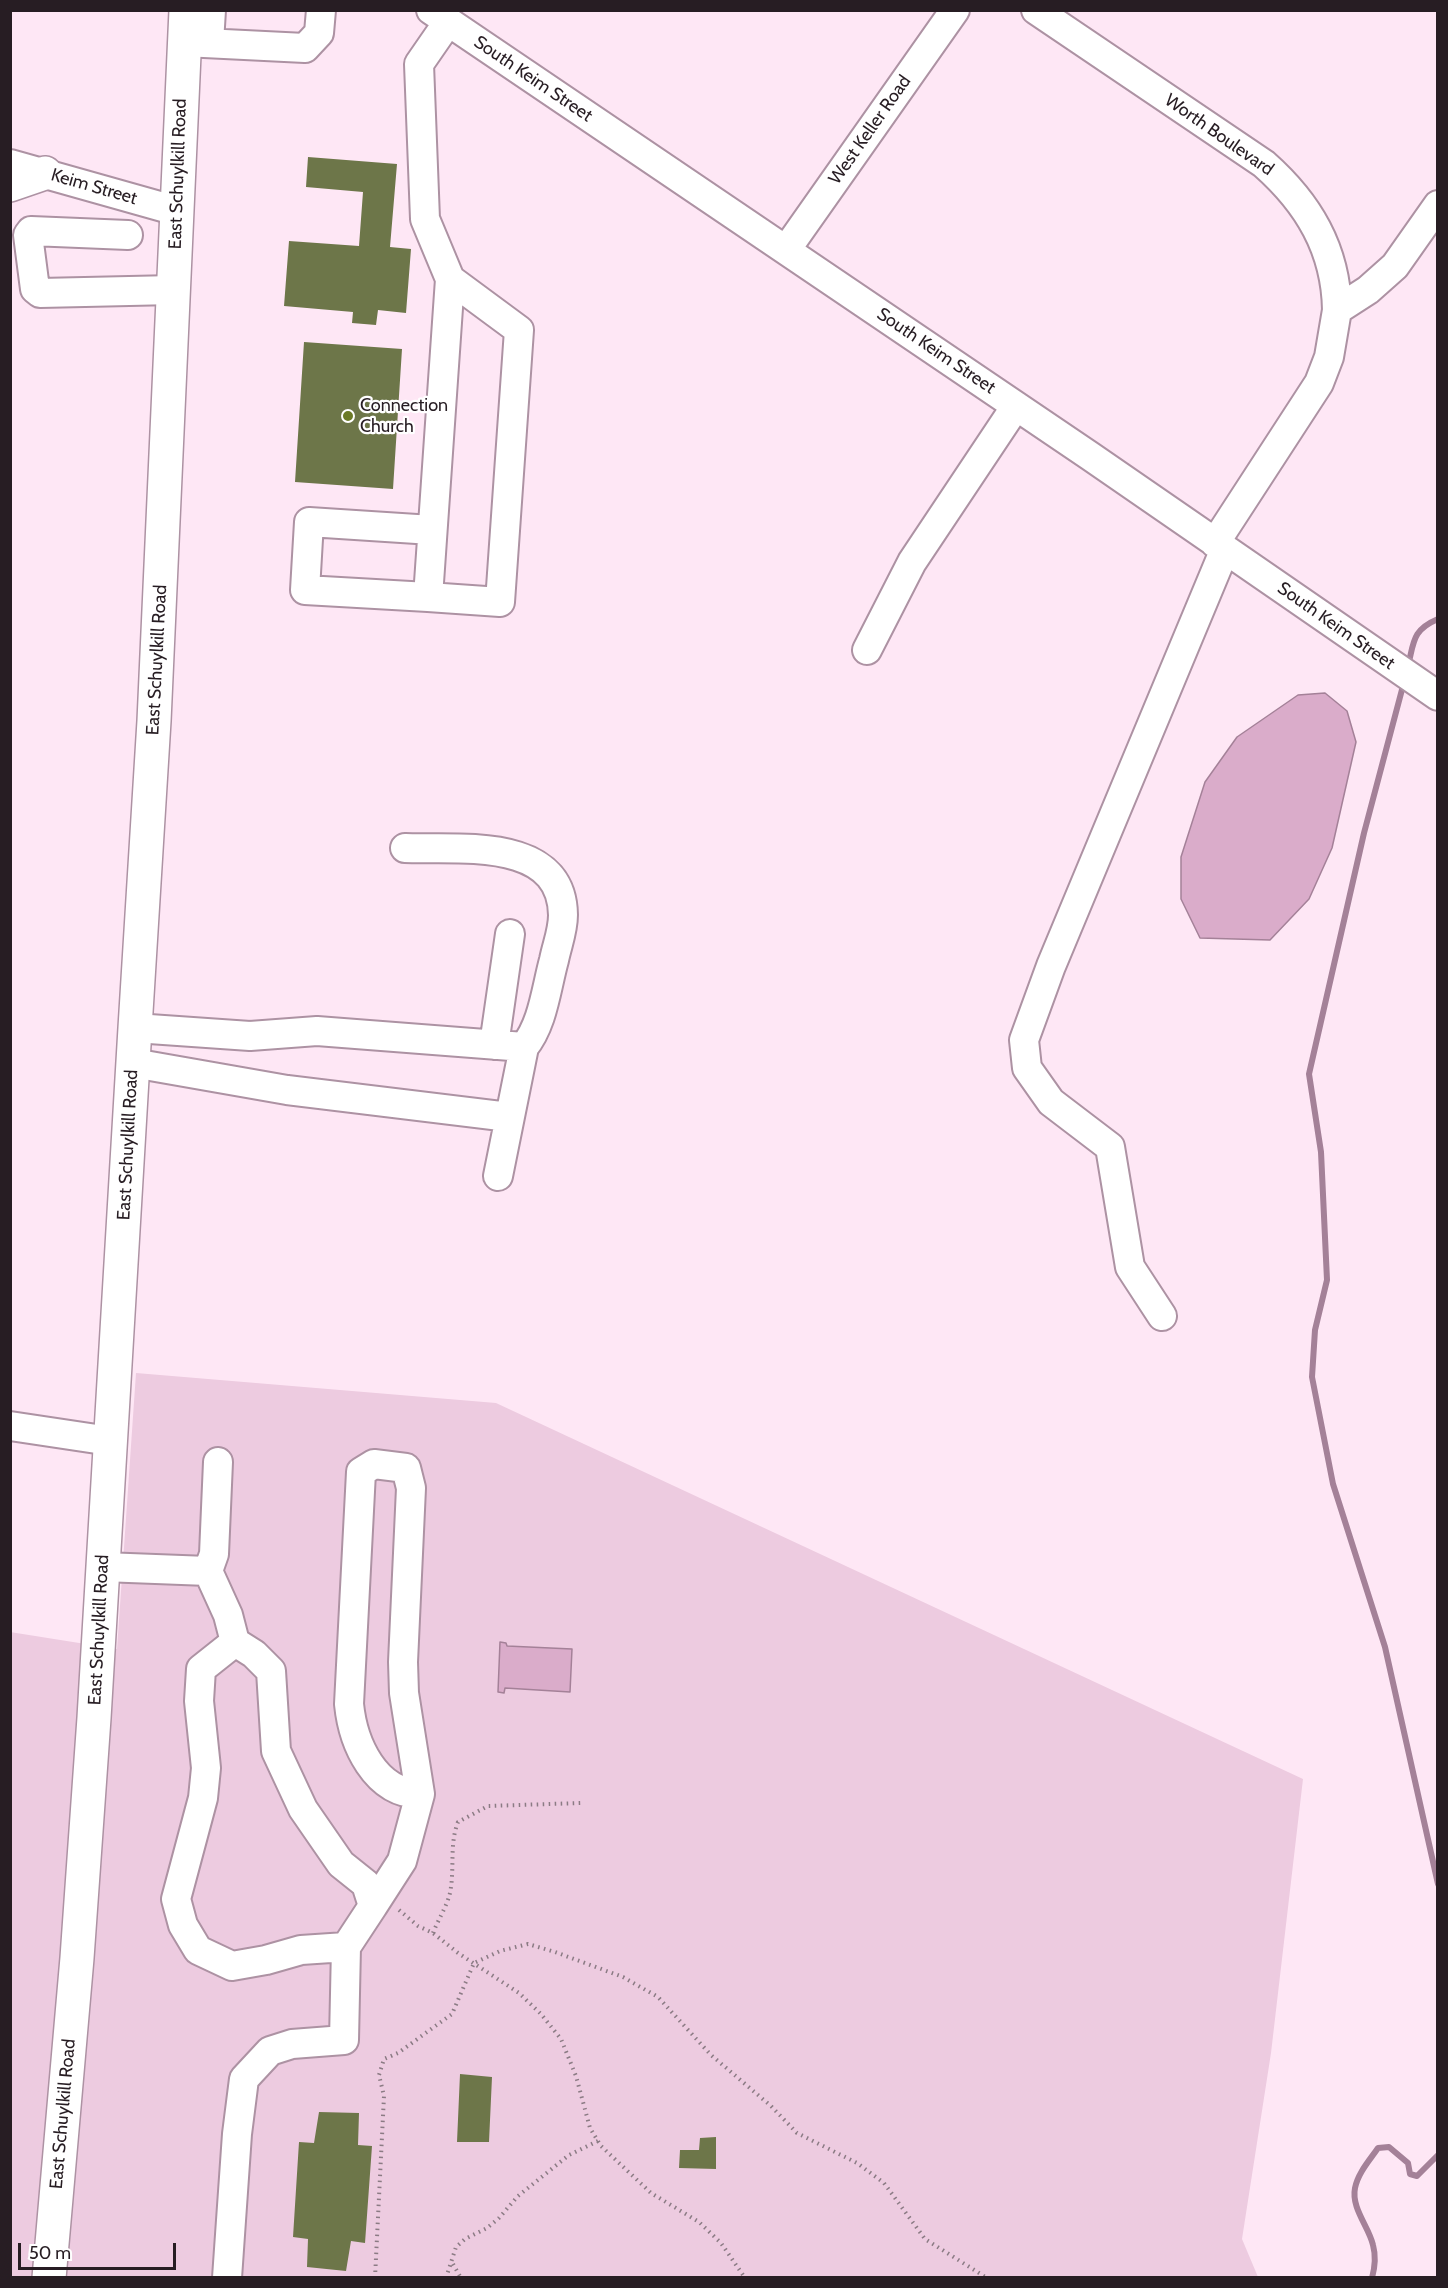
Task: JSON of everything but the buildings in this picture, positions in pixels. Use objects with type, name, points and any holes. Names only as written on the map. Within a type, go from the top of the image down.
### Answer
[{"type":"main road","name":"East Schuylkill Road","points":[[49,2277],[77,1958],[103,1567],[154,721],[177,211],[193,32]]},
{"type":"main road","points":[[10,185],[45,173]]},
{"type":"street","points":[[193,32],[211,10]]},
{"type":"street","points":[[193,32],[305,48],[319,33],[321,10]]},
{"type":"street","name":"West Keller Road","points":[[786,250],[955,10]]},
{"type":"street","name":"Worth Boulevard","points":[[1036,10],[1264,164],[1287,185],[1307,209],[1324,241],[1332,268],[1337,310],[1329,357],[1318,383],[1220,546],[1051,966],[1024,1040],[1027,1068],[1051,1102],[1110,1147],[1130,1268],[1162,1316]]},
{"type":"street","points":[[428,597],[450,279],[425,219],[419,64],[440,16]]},
{"type":"street","name":"South Keim Street","points":[[440,16],[1016,406],[1437,696]]},
{"type":"street","name":"Keim Street","points":[[10,164],[177,211]]},
{"type":"street","points":[[1337,310],[1368,290],[1395,266],[1437,206]]},
{"type":"street","points":[[128,235],[31,231],[28,235],[35,289],[40,293],[174,290]]},
{"type":"street","points":[[432,530],[309,522],[305,590],[500,602],[519,330],[450,279]]},
{"type":"street","points":[[867,650],[912,562],[1016,406]]},
{"type":"street","points":[[405,849],[516,854],[545,869],[553,882],[563,914],[560,938],[538,1021],[524,1047],[498,1176]]},
{"type":"street","points":[[494,1045],[510,934]]},
{"type":"street","points":[[135,1028],[250,1036],[317,1031],[524,1047]]},
{"type":"street","points":[[133,1063],[287,1090],[509,1117]]},
{"type":"street","points":[[10,1426],[110,1441]]},
{"type":"street","points":[[218,1462],[214,1554],[208,1571],[228,1615],[235,1642],[254,1654],[271,1671],[276,1751],[303,1809],[341,1864],[366,1884],[373,1906]]},
{"type":"street","points":[[227,2277],[237,2134],[244,2079],[270,2051],[292,2044],[344,2040],[346,1947],[402,1861],[420,1794],[404,1693],[403,1662],[411,1488],[406,1468],[374,1464],[361,1472],[349,1704],[351,1724],[364,1756],[384,1782],[403,1794],[420,1794]]},
{"type":"street","points":[[103,1567],[208,1571]]},
{"type":"street","points":[[235,1642],[201,1669],[199,1701],[206,1768],[203,1798],[176,1899],[183,1925],[198,1950],[232,1966],[266,1960],[301,1950],[346,1947]]},
{"type":"path","points":[[433,1933],[449,1896],[453,1872],[452,1839],[458,1822],[488,1806],[581,1803]]},
{"type":"path","points":[[389,1881],[397,1907],[402,1913],[519,1993],[561,2038],[576,2076],[590,2128],[598,2141],[651,2193],[699,2222],[722,2243],[745,2277]]},
{"type":"path","points":[[375,2277],[384,2096],[379,2075],[384,2059],[398,2053],[452,2014],[474,1963],[500,1951],[528,1944],[623,1977],[658,1997],[705,2049],[771,2106],[797,2133],[857,2163],[884,2183],[925,2240],[987,2277]]},
{"type":"path","points":[[446,2277],[453,2263],[456,2247],[465,2238],[478,2233],[500,2218],[518,2196],[569,2155],[598,2141]]},
{"type":"path","points":[[453,2263],[461,2277]]},
{"type":"shaded area","points":[[1325,693],[1347,711],[1356,742],[1332,848],[1309,899],[1270,940],[1200,938],[1181,899],[1181,857],[1205,782],[1237,737],[1298,695]]},
{"type":"shaded area","points":[[136,1373],[496,1403],[1303,1779],[1271,2053],[1242,2239],[1258,2277],[11,2277],[10,1632],[117,1649]]},
{"type":"shaded area","points":[[500,1642],[506,1643],[507,1646],[572,1649],[570,1692],[505,1688],[504,1693],[498,1692]]},
{"type":"waterway","points":[[1408,666],[1413,643],[1419,632],[1438,619]]},
{"type":"waterway","points":[[1404,682],[1364,833],[1309,1074],[1321,1152],[1327,1280],[1315,1330],[1312,1377],[1333,1484],[1385,1647],[1438,1884]]},
{"type":"waterway","points":[[1372,2278],[1375,2262],[1374,2249],[1354,2195],[1361,2172],[1378,2148],[1389,2147],[1408,2163],[1410,2174],[1417,2176],[1438,2155]]},
{"type":"place","name":"Connection Church","points":[[348,416]]}]
